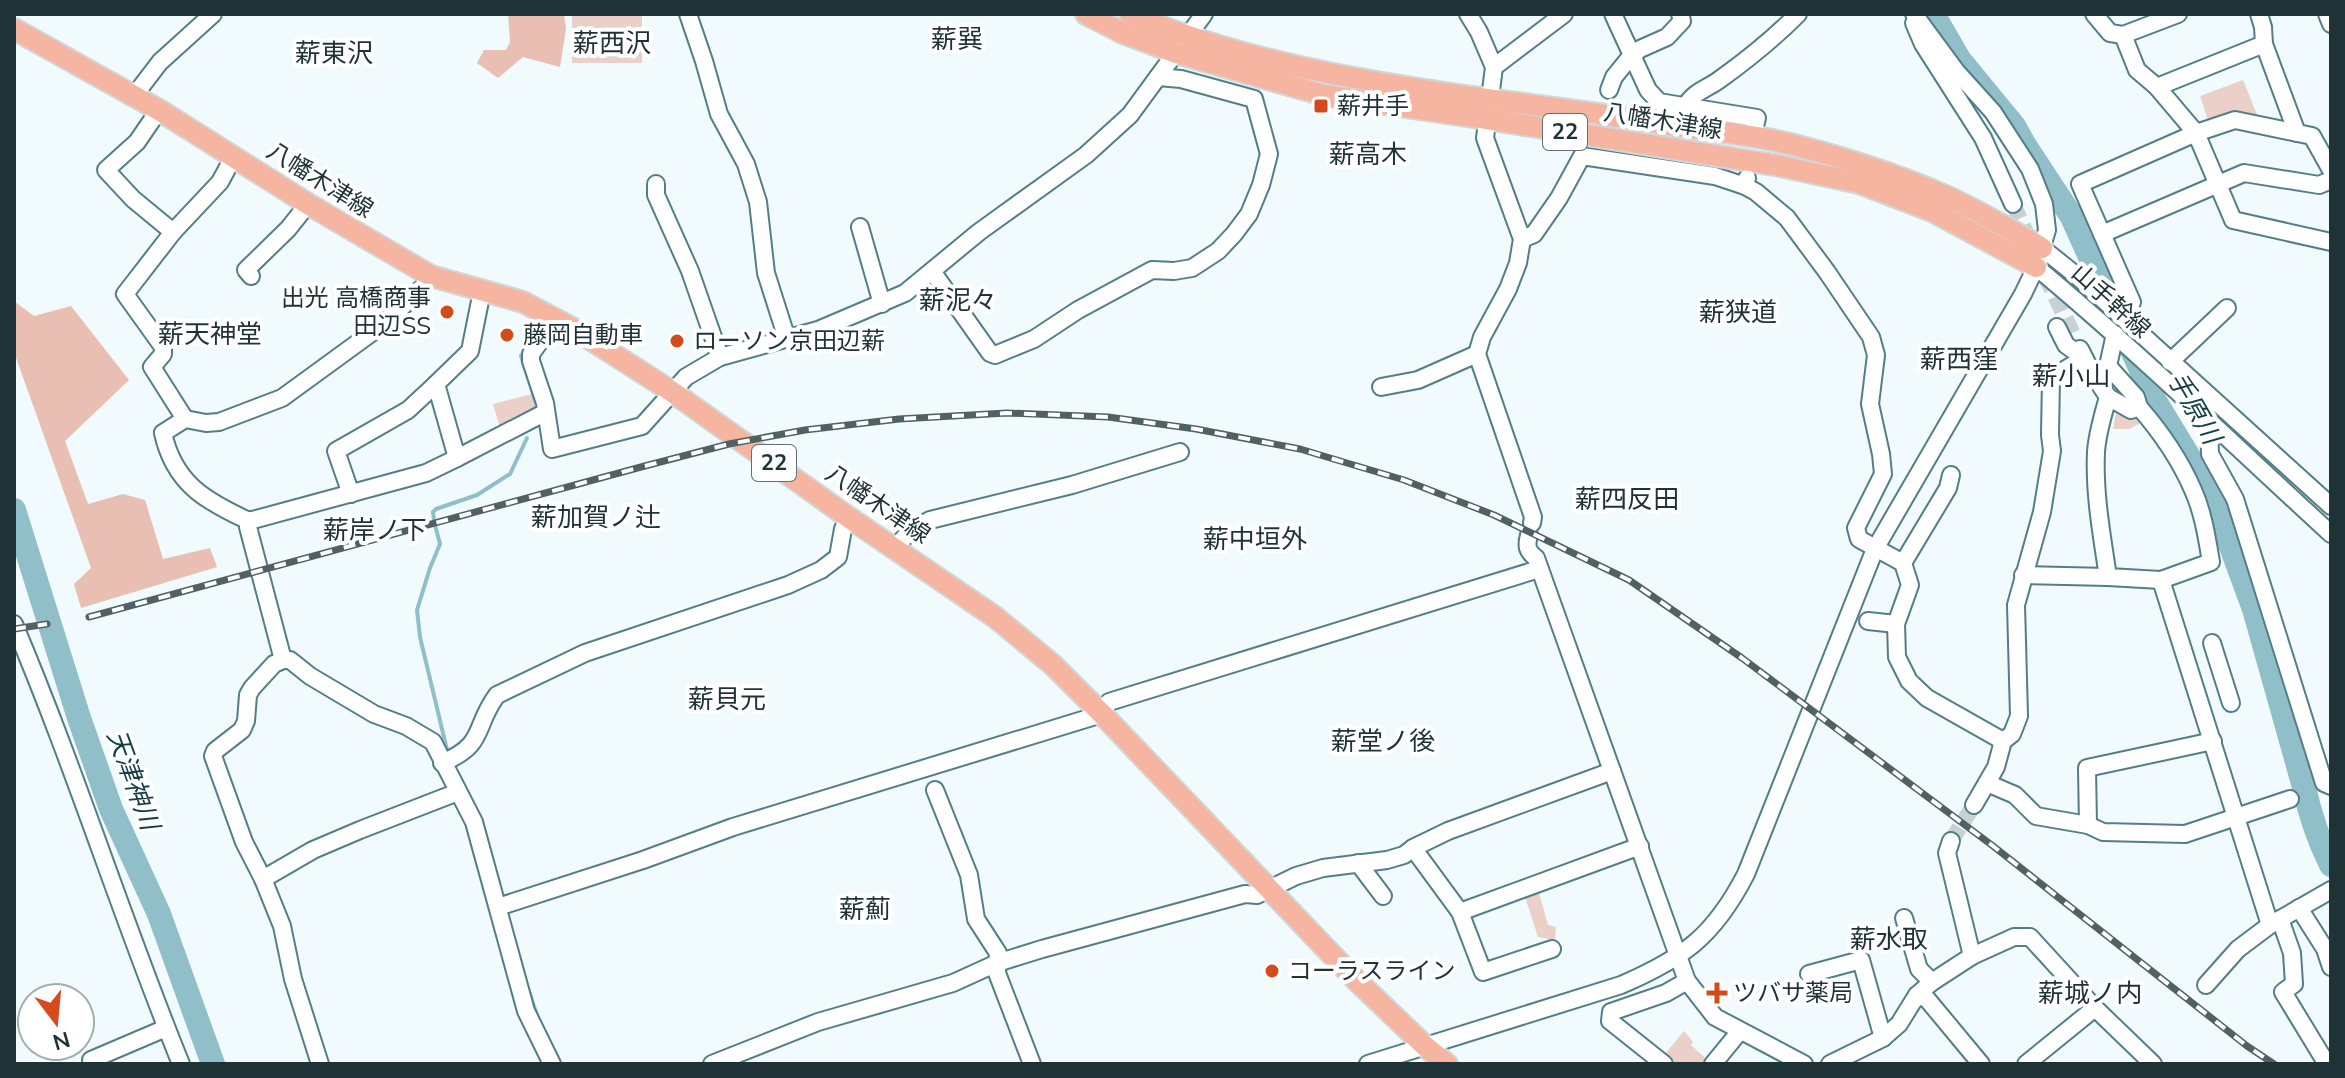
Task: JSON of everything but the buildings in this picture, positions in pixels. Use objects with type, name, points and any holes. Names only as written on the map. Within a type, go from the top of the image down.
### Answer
[{"type":"main road","name":"八幡木津線","points":[[1086,14],[1123,33],[1181,45],[1324,95],[1489,109],[1859,183],[1932,211],[2001,246],[2039,258]]},
{"type":"main road","name":"八幡木津線","points":[[1130,14],[1181,45]]},
{"type":"main road","name":"八幡木津線","points":[[14,29],[159,110],[308,204],[431,276],[523,302],[574,329],[671,391],[995,617],[1053,665],[1356,980],[1447,1064]]},
{"type":"street","points":[[134,96],[160,62],[213,14]]},
{"type":"street","points":[[688,14],[719,114],[746,164],[758,202],[766,273],[787,339]]},
{"type":"street","points":[[556,319],[531,354],[552,449],[642,426],[686,377],[720,357],[818,330],[905,293],[979,232],[1086,155],[1130,115],[1204,14]]},
{"type":"street","points":[[1468,14],[1494,67],[1485,138],[1522,239],[1513,276],[1482,337],[1477,354],[1533,517],[1526,544],[1536,558],[1687,981],[1715,1017],[1804,1064]]},
{"type":"street","points":[[1494,67],[1564,14]]},
{"type":"street","points":[[1613,14],[1648,90],[1659,102],[1757,118],[1755,126]]},
{"type":"street","points":[[1609,90],[1614,77],[1631,56],[1667,37],[1682,21],[1680,14]]},
{"type":"street","points":[[1685,107],[1691,95],[1717,81],[1798,14]]},
{"type":"street","points":[[1913,14],[1914,27],[1983,138],[2013,204]]},
{"type":"street","points":[[1368,1064],[1621,985],[1652,972],[1678,957],[1711,930],[1733,900],[1875,549],[2016,307],[2039,258],[2047,230],[2044,204],[2030,169],[1993,112],[1956,71],[1913,14]]},
{"type":"street","points":[[2094,14],[2110,33],[2123,35],[2178,14]]},
{"type":"street","points":[[2259,14],[2264,44],[2297,133]]},
{"type":"street","points":[[2327,14],[2331,24]]},
{"type":"street","points":[[2123,35],[2137,70],[2157,87],[2196,133],[2233,220],[2331,242]]},
{"type":"street","points":[[2157,87],[2264,44]]},
{"type":"street","points":[[932,271],[990,353],[995,355],[1034,339],[1078,310],[1152,270],[1192,268],[1218,251],[1249,214],[1269,154],[1254,99],[1181,79],[1158,77]]},
{"type":"street","points":[[159,110],[137,142],[106,170],[133,199],[173,232]]},
{"type":"street","points":[[2023,575],[2161,580],[2211,562],[2205,526],[2193,490],[2156,426],[2139,407],[2136,397],[2108,366],[2132,302],[2080,184],[2196,133],[2235,120],[2312,136],[2331,170]]},
{"type":"street","points":[[185,419],[152,367],[163,354],[163,347],[125,294],[173,232],[220,182],[234,156]]},
{"type":"street","points":[[1522,239],[1534,234],[1559,198],[1582,156],[1746,182],[1787,218],[1871,337],[1876,355],[1870,404],[1883,474],[1856,528],[1859,539],[1903,563],[1910,585],[1896,624],[1897,657],[1909,681],[1927,698],[2003,741]]},
{"type":"street","points":[[2102,234],[2244,173],[2319,185],[2331,180]]},
{"type":"street","points":[[656,184],[656,195],[690,271],[720,357]]},
{"type":"street","points":[[251,276],[246,270],[288,229],[308,204]]},
{"type":"street","points":[[860,227],[882,304]]},
{"type":"street","name":"山手幹線","points":[[2039,258],[2077,276],[2154,372],[2331,534]]},
{"type":"street","name":"山手幹線","points":[[2039,258],[2095,316],[2141,335],[2331,506]]},
{"type":"street","points":[[431,276],[385,323],[282,398],[219,422],[185,419],[163,433],[167,452],[185,483],[249,521],[426,473],[546,412]]},
{"type":"street","points":[[351,494],[336,451],[408,410],[470,351],[482,291]]},
{"type":"street","points":[[2170,362],[2227,308]]},
{"type":"street","points":[[2065,330],[2108,397],[2131,410],[2139,407]]},
{"type":"street","points":[[1381,387],[1418,380],[1477,354]]},
{"type":"street","points":[[1974,805],[1996,767],[2003,741],[2012,734],[2019,716],[2016,605],[2042,512],[2052,451],[2051,378],[2084,358]]},
{"type":"street","points":[[436,384],[457,458]]},
{"type":"street","points":[[2108,397],[2096,451],[2099,518],[2108,577]]},
{"type":"street","points":[[2209,422],[2210,454],[2235,499],[2324,783],[2331,786]]},
{"type":"street","points":[[896,547],[910,531],[930,520],[1072,485],[1180,452]]},
{"type":"street","points":[[1903,563],[1948,488],[1951,475]]},
{"type":"street","points":[[447,761],[472,746],[488,707],[497,695],[585,653],[788,585],[821,570],[838,557],[848,517]]},
{"type":"street","points":[[249,521],[283,660]]},
{"type":"street","points":[[502,905],[643,860],[733,827],[1102,714],[1109,702],[1539,569]]},
{"type":"street","points":[[2161,580],[2236,818],[2275,922],[2292,953],[2294,984],[2283,992],[2325,1061],[2331,1062]]},
{"type":"street","points":[[1868,621],[1896,624]]},
{"type":"street","points":[[14,624],[20,653],[181,1064]]},
{"type":"street","points":[[2212,643],[2231,703]]},
{"type":"street","points":[[320,1064],[293,979],[282,926],[244,842],[213,756],[242,730],[252,688],[274,664],[283,660],[290,660],[310,676],[374,714],[423,735],[433,742],[447,761],[458,792],[474,822],[502,905],[516,981],[526,1011],[552,1064]]},
{"type":"street","points":[[2193,681],[2222,672]]},
{"type":"street","points":[[2088,825],[2087,768],[2213,741]]},
{"type":"street","points":[[712,1064],[818,1022],[953,983],[997,963],[1042,949],[1245,894],[1257,895],[1309,872],[1404,855],[1448,831],[1612,771]]},
{"type":"street","points":[[1987,783],[2015,795],[2036,816],[2088,825],[2103,832],[2185,834],[2290,799]]},
{"type":"street","points":[[935,790],[969,875],[976,919],[998,953],[997,973],[1032,1064]]},
{"type":"street","points":[[263,879],[313,850],[458,792]]},
{"type":"street","points":[[1951,841],[1947,853],[1972,956]]},
{"type":"street","points":[[1460,912],[1640,846]]},
{"type":"street","points":[[1413,848],[1460,912],[1483,972],[1552,949]]},
{"type":"street","points":[[1358,863],[1374,892]]},
{"type":"street","points":[[2206,985],[2238,949],[2275,922],[2331,890]]},
{"type":"street","points":[[2299,908],[2325,949],[2331,967]]},
{"type":"street","points":[[1904,918],[1919,969],[1932,982]]},
{"type":"street","points":[[1841,1061],[1883,1038],[1899,1024],[1917,995],[1932,982],[1972,956],[2014,937],[2030,937],[2095,1008],[2153,1064]]},
{"type":"street","points":[[1809,974],[1861,960],[1883,1038]]},
{"type":"street","points":[[1664,1064],[1610,1021],[1611,1012],[1666,993],[1687,981]]},
{"type":"street","points":[[1917,995],[1927,999],[1981,1064]]},
{"type":"street","points":[[2026,1064],[2047,1058],[2095,1008]]},
{"type":"street","points":[[96,1058],[166,1028]]},
{"type":"street","points":[[1713,1064],[1740,1031]]},
{"type":"shaded area","points":[[508,14],[564,14],[566,29],[560,67],[523,57],[498,78],[477,63],[484,50],[506,50],[510,42]]},
{"type":"shaded area","points":[[572,14],[642,14],[642,63],[572,63]]},
{"type":"shaded area","points":[[2243,80],[2258,117],[2232,112],[2208,120],[2200,96]]},
{"type":"shaded area","points":[[14,301],[34,316],[71,306],[129,380],[65,441],[88,504],[123,494],[145,500],[163,559],[210,548],[217,567],[81,608],[74,584],[91,568],[14,352]]},
{"type":"shaded area","points":[[532,394],[536,409],[501,432],[493,404]]},
{"type":"shaded area","points":[[2117,407],[2148,419],[2129,429],[2113,429]]},
{"type":"shaded area","points":[[1538,889],[1548,925],[1556,927],[1555,940],[1538,937],[1524,894]]},
{"type":"shaded area","points":[[1684,1031],[1693,1042],[1691,1045],[1710,1062],[1676,1064],[1665,1054]]},
{"type":"waterway","name":"手原川","points":[[1933,14],[1959,59],[2014,126],[2072,217],[2155,401],[2212,495],[2254,609],[2312,817],[2331,865]]},
{"type":"waterway","points":[[526,349],[521,356],[536,403]]},
{"type":"waterway","points":[[434,520],[433,512],[436,509],[477,495],[510,474],[527,438]]},
{"type":"waterway","name":"天津神川","points":[[14,510],[111,809],[159,914],[213,1064]]},
{"type":"waterway","points":[[435,525],[440,544],[417,610],[420,637],[448,754]]},
{"type":"waterway","points":[[528,989],[538,1018]]},
{"type":"tunnel","points":[[2013,204],[2031,243]]},
{"type":"tunnel","points":[[2045,275],[2073,334]]},
{"type":"tunnel","points":[[1951,841],[1974,805]]},
{"type":"railway","points":[[89,617],[729,444],[805,430],[899,419],[1007,413],[1108,417],[1196,429],[1300,449],[1404,480],[1494,515],[1629,580],[1742,658],[1993,846],[2274,1064]]},
{"type":"railway","points":[[14,629],[47,624]]},
{"type":"place","name":"薪井手","points":[[1321,106]]},
{"type":"place","name":"出光 高橋商事 田辺SS","points":[[447,312]]},
{"type":"place","name":"藤岡自動車","points":[[507,335]]},
{"type":"place","name":"ローソン京田辺薪","points":[[677,341]]},
{"type":"place","name":"コーラスライン","points":[[1272,971]]},
{"type":"place","name":"ツバサ薬局","points":[[1717,993]]},
{"type":"district","name":"薪巽","points":[[957,39]]},
{"type":"district","name":"薪西沢","points":[[612,43]]},
{"type":"district","name":"薪東沢","points":[[334,53]]},
{"type":"district","name":"薪高木","points":[[1368,154]]},
{"type":"district","name":"薪泥々","points":[[958,300]]},
{"type":"district","name":"薪狭道","points":[[1738,312]]},
{"type":"district","name":"薪天神堂","points":[[210,334]]},
{"type":"district","name":"薪西窪","points":[[1959,359]]},
{"type":"district","name":"薪小山","points":[[2071,376]]},
{"type":"district","name":"薪四反田","points":[[1627,499]]},
{"type":"district","name":"薪加賀ノ辻","points":[[596,517]]},
{"type":"district","name":"薪岸ノ下","points":[[375,530]]},
{"type":"district","name":"薪中垣外","points":[[1255,539]]},
{"type":"district","name":"薪貝元","points":[[727,699]]},
{"type":"district","name":"薪堂ノ後","points":[[1383,741]]},
{"type":"district","name":"薪薊","points":[[865,909]]},
{"type":"district","name":"薪水取","points":[[1889,939]]},
{"type":"district","name":"薪城ノ内","points":[[2090,993]]}]
